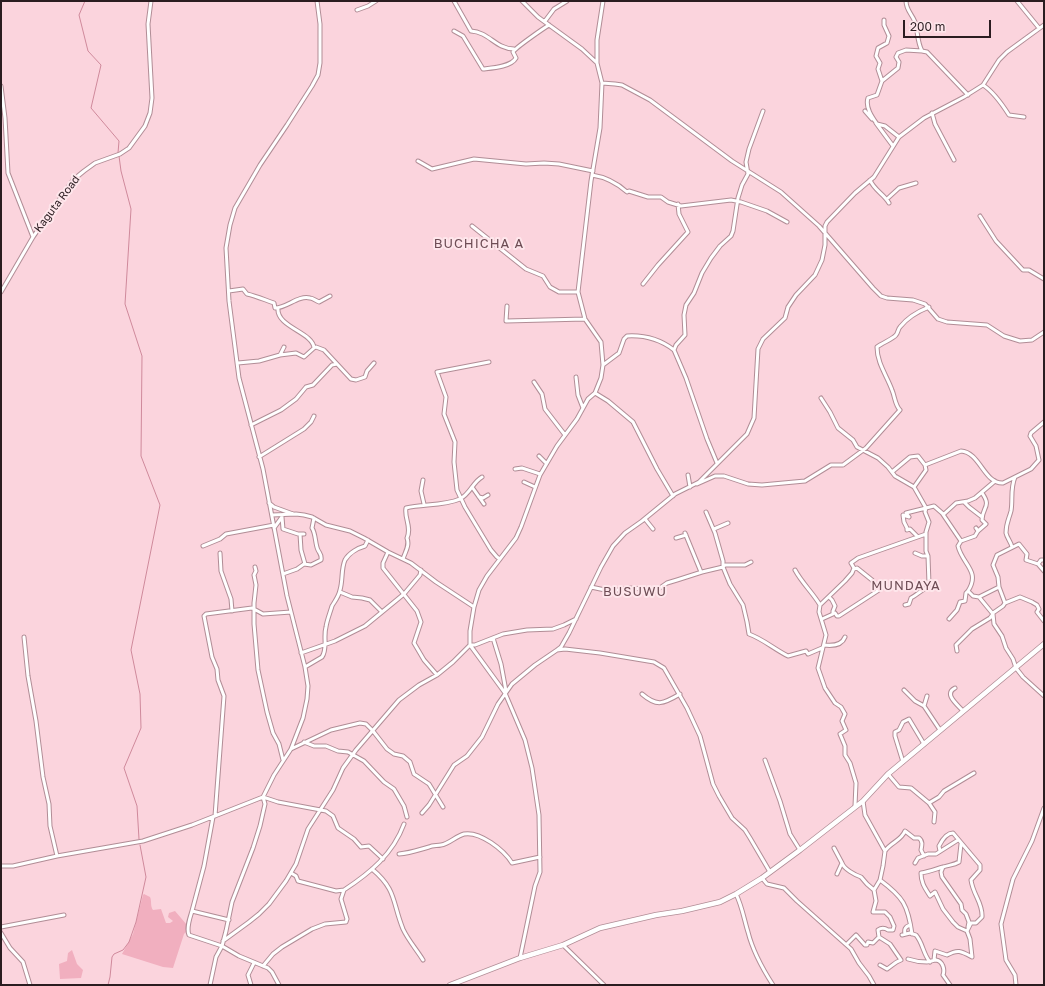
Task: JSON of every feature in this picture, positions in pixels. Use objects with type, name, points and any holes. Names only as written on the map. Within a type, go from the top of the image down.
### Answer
[{"type":"main road","points":[[450,985],[520,958],[562,945],[600,928],[715,903],[736,894],[762,878],[863,801],[888,774],[1044,644]]},
{"type":"street","name":"Kaguta Road","points":[[1,292],[32,237],[74,180],[84,170],[95,163],[120,154],[129,148],[138,138],[148,119],[153,92],[148,24],[151,1]]},
{"type":"street","points":[[210,985],[216,957],[222,946],[233,897],[256,841],[265,804],[263,797],[283,760],[291,749],[298,732],[307,699],[308,686],[305,668],[291,612],[270,503],[240,378],[230,313],[226,248],[230,224],[235,208],[260,165],[312,86],[318,74],[320,63],[320,24],[317,1]]},
{"type":"street","points":[[357,10],[376,1]]},
{"type":"street","points":[[454,1],[470,31],[478,31],[507,49],[514,49],[541,29],[550,25]]},
{"type":"street","points":[[522,1],[538,17],[582,49],[597,63]]},
{"type":"street","points":[[545,21],[554,8],[567,1]]},
{"type":"street","points":[[506,692],[470,645],[470,631],[474,607],[479,590],[487,576],[513,542],[521,527],[540,474],[588,400],[595,393],[601,378],[603,365],[600,342],[585,319],[578,292],[600,128],[602,83],[597,63],[597,40],[603,1]]},
{"type":"street","points":[[906,1],[906,7],[915,21],[919,46],[922,50]]},
{"type":"street","points":[[1017,1],[1039,28]]},
{"type":"street","points":[[884,20],[884,25],[890,36],[887,43],[878,48],[876,56],[880,63],[878,70],[882,81],[879,92],[868,98],[866,102],[871,115],[893,146]]},
{"type":"street","points":[[694,485],[747,434],[754,418],[754,396],[758,364],[758,349],[763,339],[785,318],[788,306],[814,275],[822,260],[826,234],[825,226],[832,216],[855,193],[874,177],[899,137],[932,113],[983,86],[999,60],[1044,25]]},
{"type":"street","points":[[454,32],[463,36],[483,69],[502,66],[513,62],[516,58],[513,52],[514,49]]},
{"type":"street","points":[[882,81],[898,68],[899,62],[896,57],[898,53],[906,50],[922,50],[927,52],[968,94]]},
{"type":"street","points":[[602,83],[622,86],[650,100],[732,161],[781,192],[826,234],[882,296],[892,299],[913,300],[925,304],[938,319],[942,321],[962,324],[987,325],[1004,336],[1020,341],[1032,340],[1044,332]]},
{"type":"street","points":[[1,86],[5,118],[8,173],[32,237]]},
{"type":"street","points":[[983,86],[989,89],[1003,105],[1009,115],[1024,117]]},
{"type":"street","points":[[674,350],[676,345],[685,335],[684,316],[686,305],[694,293],[711,258],[720,246],[731,236],[733,231],[737,201],[740,190],[748,174],[746,162],[749,149],[764,111]]},
{"type":"street","points":[[865,111],[877,124],[885,126],[899,137]]},
{"type":"street","points":[[932,113],[935,124],[954,160]]},
{"type":"street","points":[[418,161],[432,169],[474,160],[526,164],[559,164],[601,176],[621,186],[627,192],[629,191],[648,197],[661,197],[668,202],[682,206],[731,200],[767,211],[787,222]]},
{"type":"street","points":[[870,180],[872,185],[887,199],[889,203]]},
{"type":"street","points":[[887,199],[899,188],[916,183]]},
{"type":"street","points":[[643,284],[688,232],[679,214],[678,204]]},
{"type":"street","points":[[980,216],[996,241],[1023,270],[1028,270],[1044,279]]},
{"type":"street","points":[[472,226],[526,269],[543,276],[550,287],[559,292],[578,292]]},
{"type":"street","points":[[229,291],[243,289],[247,294],[253,295],[261,300],[274,303],[275,308],[278,308],[280,317],[308,339],[313,344],[314,348]]},
{"type":"street","points":[[278,308],[305,298],[312,298],[319,302],[330,296]]},
{"type":"street","points":[[508,306],[506,322],[585,319]]},
{"type":"street","points":[[422,813],[429,805],[435,793],[454,765],[467,756],[482,737],[498,704],[512,684],[525,672],[561,646],[613,546],[625,533],[673,496],[715,476],[724,476],[748,484],[762,486],[806,481],[831,465],[843,465],[864,450],[900,410],[882,368],[877,347],[896,335],[898,328],[907,319],[917,314],[921,310],[929,308]]},
{"type":"street","points":[[603,365],[619,353],[627,336],[640,336],[658,340],[674,350],[686,378],[717,463]]},
{"type":"street","points":[[280,355],[284,347]]},
{"type":"street","points":[[238,363],[259,361],[261,359],[280,355],[299,353],[304,357],[316,347],[324,350],[348,377],[356,380],[365,377],[367,371],[374,363]]},
{"type":"street","points":[[489,362],[438,372],[446,398],[444,414],[455,442],[454,462],[457,490],[491,550],[500,559]]},
{"type":"street","points":[[251,425],[280,410],[296,399],[306,387],[313,385],[332,365],[337,364]]},
{"type":"street","points":[[576,377],[578,395],[583,408]]},
{"type":"street","points":[[534,382],[542,394],[545,409],[565,435]]},
{"type":"street","points":[[595,393],[608,401],[633,422],[657,469],[673,496]]},
{"type":"street","points":[[821,398],[838,428],[853,440],[857,447],[878,458],[897,478],[914,487],[926,508],[925,512],[929,522],[926,534],[929,581],[927,588],[918,592],[916,596],[911,598],[909,604],[905,605]]},
{"type":"street","points":[[259,457],[304,429],[311,422],[314,416]]},
{"type":"street","points":[[924,465],[964,451],[976,460],[995,482],[1003,483],[1031,469],[1039,460],[1036,446],[1030,436],[1033,431],[1044,422]]},
{"type":"street","points":[[539,456],[546,463]]},
{"type":"street","points":[[892,472],[908,458],[918,456],[924,465],[925,472],[919,478],[914,487]]},
{"type":"street","points":[[515,469],[522,468],[540,474]]},
{"type":"street","points":[[688,475],[690,487]]},
{"type":"street","points":[[403,559],[408,548],[407,538],[409,526],[405,512],[406,508],[424,504],[444,503],[461,498],[482,477]]},
{"type":"street","points":[[1012,547],[1007,538],[1006,527],[1011,511],[1011,491],[1015,477]]},
{"type":"street","points":[[423,480],[421,491],[424,504]]},
{"type":"street","points":[[524,482],[535,487]]},
{"type":"street","points":[[942,513],[946,513],[951,506],[958,502],[971,500],[995,482]]},
{"type":"street","points":[[472,487],[484,504]]},
{"type":"street","points":[[982,493],[986,500],[987,506],[982,517]]},
{"type":"street","points":[[479,497],[483,498],[488,495]]},
{"type":"street","points":[[950,619],[957,610],[960,602],[965,601],[966,593],[972,584],[972,574],[959,551],[958,545],[961,541],[975,536],[977,530],[986,524],[982,520],[982,517],[964,502]]},
{"type":"street","points":[[270,503],[274,507],[293,514]]},
{"type":"street","points":[[917,536],[910,529],[907,530],[908,528],[904,522],[903,515],[908,517],[906,513],[934,506],[942,513],[961,541]]},
{"type":"street","points":[[706,512],[714,529],[723,561],[723,568],[730,584],[743,606],[749,634],[759,638],[776,650],[788,656],[806,651],[808,654],[823,647],[840,643],[845,637]]},
{"type":"street","points":[[272,516],[285,514],[304,515],[314,518],[326,525],[350,531],[411,563],[436,582],[474,607]]},
{"type":"street","points":[[203,546],[220,539],[226,534],[274,526],[285,514]]},
{"type":"street","points":[[282,517],[283,529],[304,534]]},
{"type":"street","points":[[283,574],[305,564],[311,565],[321,560],[322,556],[316,545],[314,531],[312,528],[314,518]]},
{"type":"street","points":[[645,519],[653,528]]},
{"type":"street","points":[[714,529],[728,523]]},
{"type":"street","points":[[300,534],[301,550],[305,564]]},
{"type":"street","points":[[676,538],[686,534],[701,572]]},
{"type":"street","points":[[854,569],[851,563],[858,558],[894,544],[926,534]]},
{"type":"street","points":[[305,668],[322,657],[326,649],[326,628],[332,607],[340,592],[345,559],[356,549],[365,546],[368,540]]},
{"type":"street","points":[[1005,603],[993,565],[995,558],[1000,553],[1019,544],[1027,554],[1026,560],[1038,564],[1044,571]]},
{"type":"street","points":[[388,552],[383,563],[383,568],[387,575],[393,580],[417,611],[421,622],[414,642],[424,660],[437,675]]},
{"type":"street","points":[[220,553],[221,571],[231,599],[232,610]]},
{"type":"street","points":[[914,553],[922,556],[928,556]]},
{"type":"street","points":[[1038,564],[1040,560],[1044,560]]},
{"type":"street","points":[[591,587],[605,590],[630,588],[657,590],[667,583],[701,572],[723,568],[725,565],[745,565],[751,562]]},
{"type":"street","points":[[255,567],[255,642],[262,692],[273,733],[279,744],[283,760]]},
{"type":"street","points":[[822,620],[834,614],[839,616],[879,590],[872,580],[857,568],[854,569]]},
{"type":"street","points":[[820,605],[845,581],[854,569]]},
{"type":"street","points":[[301,653],[341,638],[365,626],[404,594],[420,575],[421,570]]},
{"type":"street","points":[[795,570],[803,584],[816,598],[820,605],[819,612],[826,635],[818,668],[830,697],[841,707],[845,714],[842,721],[846,730],[840,734],[845,746],[845,755],[850,763],[856,783],[855,806]]},
{"type":"street","points":[[968,591],[973,596],[979,597],[999,587]]},
{"type":"street","points":[[340,592],[352,598],[370,600],[382,612]]},
{"type":"street","points":[[957,651],[956,644],[972,629],[990,618],[993,613],[1005,603],[1020,596],[1040,608],[1037,612],[1044,621]]},
{"type":"street","points":[[829,597],[835,606],[832,611],[834,614]]},
{"type":"street","points":[[979,597],[993,613],[994,624],[1002,636],[1016,668],[1023,677],[1044,696]]},
{"type":"street","points":[[279,985],[272,972],[263,966],[239,956],[222,946],[189,936],[188,933],[189,921],[204,866],[214,816],[224,696],[218,680],[217,669],[212,657],[204,616],[206,614],[252,608],[263,614],[291,612]]},
{"type":"street","points":[[223,940],[259,914],[276,895],[291,873],[308,829],[332,790],[343,768],[356,750],[399,700],[419,685],[437,675],[470,645],[475,645],[503,634],[527,630],[552,629],[564,625],[576,618]]},
{"type":"street","points":[[24,637],[28,676],[36,721],[43,777],[49,804],[50,826],[57,856]]},
{"type":"street","points":[[493,638],[501,664],[506,692],[530,756],[539,815],[538,845],[540,872],[535,886],[520,958]]},
{"type":"street","points":[[557,650],[565,649],[600,652],[659,664],[664,668],[680,694],[700,736],[713,784],[719,796],[732,818],[745,830],[770,872]]},
{"type":"street","points":[[955,688],[950,693],[951,697],[963,712]]},
{"type":"street","points":[[904,690],[914,700],[924,706],[940,730]]},
{"type":"street","points":[[642,694],[650,701],[657,703],[667,702],[680,694]]},
{"type":"street","points":[[924,706],[926,696]]},
{"type":"street","points":[[903,762],[895,732],[903,722],[909,719],[924,744]]},
{"type":"street","points":[[291,749],[331,730],[360,723],[366,724],[373,730],[387,749],[394,754],[403,756],[410,762],[414,774],[430,784],[443,807]]},
{"type":"street","points":[[304,742],[314,746],[326,746],[338,751],[348,752],[364,761],[384,782],[394,789],[404,806],[407,818]]},
{"type":"street","points":[[765,760],[790,834],[800,850]]},
{"type":"street","points":[[929,803],[939,797],[944,791],[974,773]]},
{"type":"street","points":[[888,774],[898,787],[911,788],[929,803],[935,812],[934,822]]},
{"type":"street","points":[[1,866],[13,866],[57,856],[143,841],[192,825],[263,797],[278,802],[326,812],[333,816],[338,828],[354,839],[362,847],[369,846],[383,859]]},
{"type":"street","points":[[863,801],[866,815],[885,851]]},
{"type":"street","points":[[1016,985],[1014,975],[1006,960],[1001,924],[1014,879],[1032,841],[1044,808]]},
{"type":"street","points":[[291,873],[296,876],[298,881],[336,891],[344,890],[372,870],[383,859],[399,838],[404,824]]},
{"type":"street","points":[[874,890],[880,880],[885,851],[888,846],[901,839],[905,831],[914,838],[921,839],[923,844],[921,850],[924,856]]},
{"type":"street","points":[[940,851],[939,846],[945,837],[950,833],[954,833],[961,844],[971,853],[980,865],[980,870],[971,880],[974,893],[982,909],[982,917],[976,922],[971,923],[968,927]]},
{"type":"street","points":[[399,854],[410,853],[430,846],[442,845],[466,834],[483,837],[510,859],[512,863],[540,857]]},
{"type":"street","points":[[915,863],[918,858],[928,854],[936,854],[958,840]]},
{"type":"street","points":[[961,844],[959,862],[954,865],[921,873],[922,884],[930,896],[935,892],[943,909],[953,922],[958,927],[967,931]]},
{"type":"street","points":[[834,848],[843,867],[856,876],[861,877],[874,890],[876,901],[873,912],[885,912],[890,917],[894,926],[893,930],[881,928],[878,930],[879,937],[890,944],[901,960],[887,969],[880,965]]},
{"type":"street","points":[[837,874],[842,863]]},
{"type":"street","points":[[934,960],[935,951],[947,955],[958,951],[972,957],[970,939],[967,931],[968,922],[966,914],[962,910],[962,904],[942,877],[941,872],[943,867]]},
{"type":"street","points":[[372,870],[381,876],[392,892],[404,929],[423,960]]},
{"type":"street","points":[[762,878],[767,884],[784,888],[796,901],[847,944],[854,952],[859,964],[865,970],[874,985]]},
{"type":"street","points":[[880,880],[902,899],[907,912],[912,934]]},
{"type":"street","points":[[341,897],[344,890]]},
{"type":"street","points":[[263,966],[273,954],[282,947],[315,927],[325,924],[346,922],[347,920],[341,897],[336,891]]},
{"type":"street","points":[[736,894],[757,958],[773,985]]},
{"type":"street","points":[[192,911],[228,920]]},
{"type":"street","points":[[1,927],[64,915]]},
{"type":"street","points":[[910,925],[904,930],[904,935],[912,934],[918,937],[930,962]]},
{"type":"street","points":[[1,933],[10,948],[23,962],[30,985]]},
{"type":"street","points":[[847,944],[856,935],[865,945],[867,945],[868,942],[873,943],[879,937]]},
{"type":"street","points":[[562,945],[604,985]]},
{"type":"street","points":[[908,959],[930,962],[934,960],[939,961],[942,964],[944,972],[943,976],[950,985]]},
{"type":"street","points":[[251,985],[248,975],[254,963]]},
{"type":"shaded area","points":[[144,894],[150,897],[153,910],[161,909],[166,923],[173,921],[168,917],[169,913],[175,911],[187,925],[186,932],[184,934],[173,968],[163,967],[122,954],[133,934]]},
{"type":"shaded area","points":[[72,950],[77,964],[83,970],[81,978],[60,979],[59,964],[67,961],[68,953]]},
{"type":"waterway","points":[[85,1],[79,15],[88,51],[101,65],[91,108],[119,141],[118,153]]},
{"type":"waterway","points":[[119,156],[121,171],[131,209],[125,304],[142,356],[141,456],[160,505],[131,650],[140,694],[141,728],[124,768],[137,806],[139,839]]},
{"type":"waterway","points":[[108,985],[112,957],[114,954],[123,950],[129,942],[136,922],[146,877],[140,845]]},
{"type":"district","name":"BUCHICHA A","points":[[479,244]]},
{"type":"district","name":"MUNDAYA","points":[[906,586]]},
{"type":"district","name":"BUSUWU","points":[[635,592]]}]
